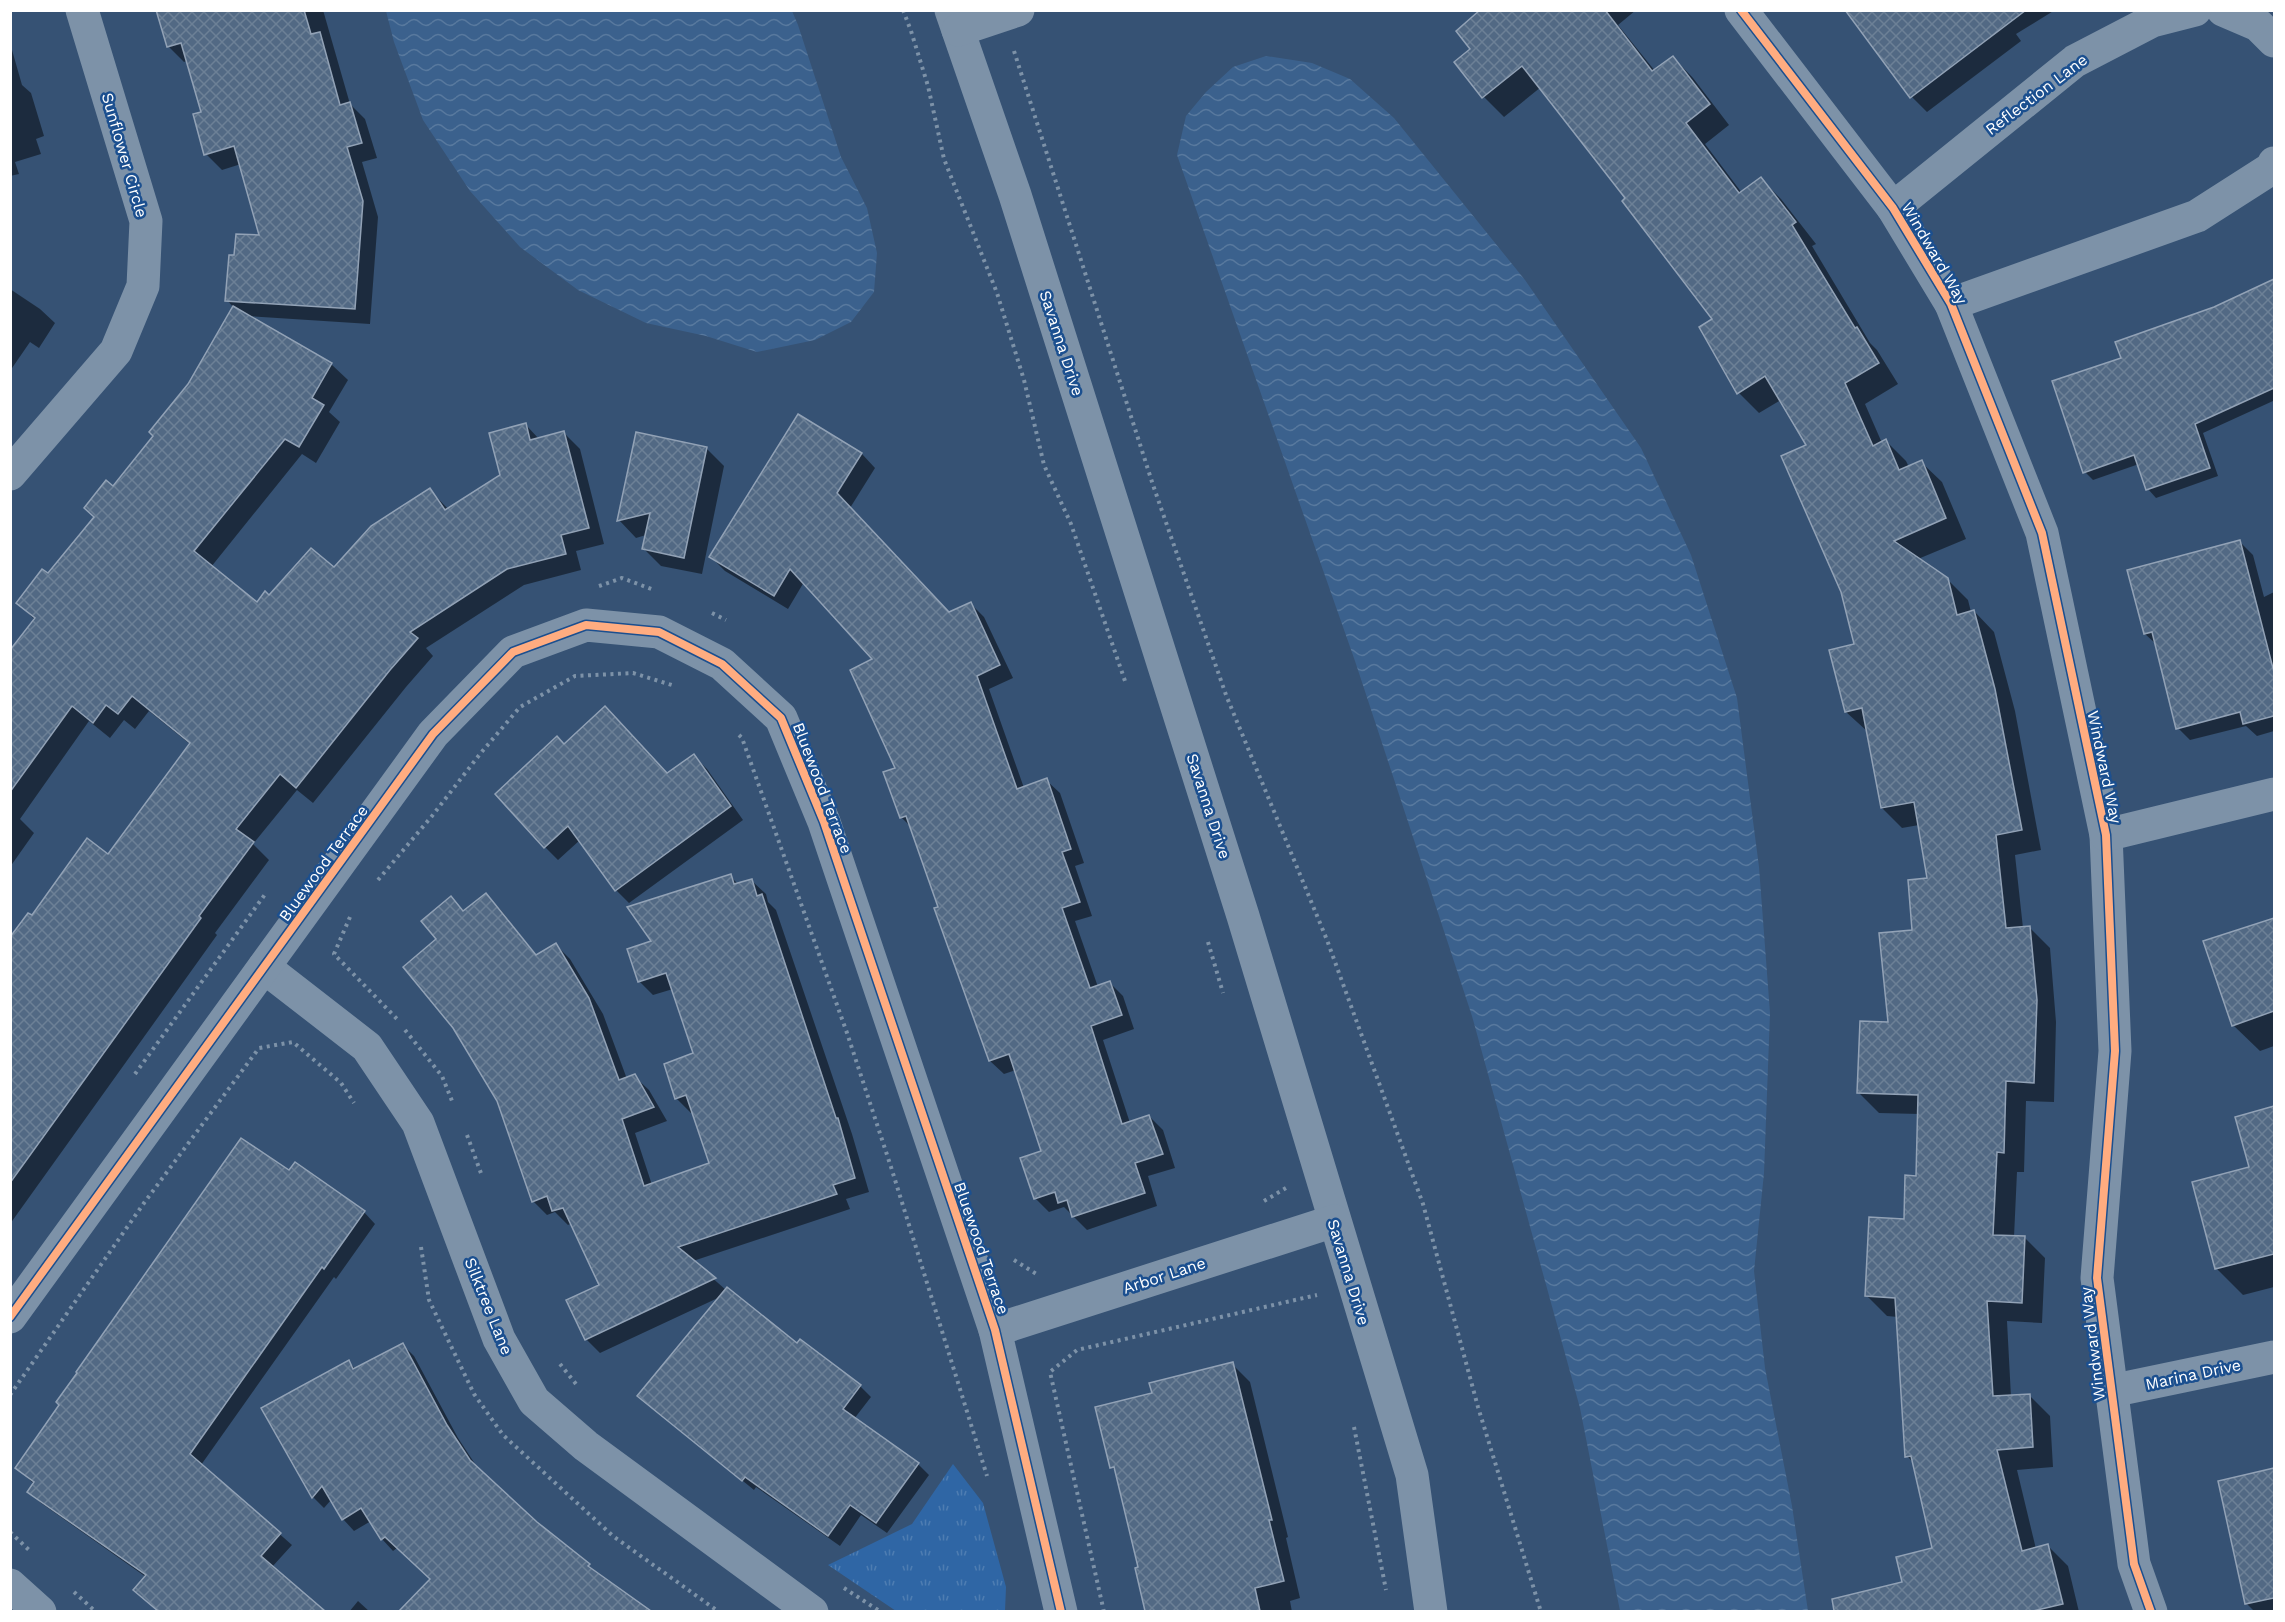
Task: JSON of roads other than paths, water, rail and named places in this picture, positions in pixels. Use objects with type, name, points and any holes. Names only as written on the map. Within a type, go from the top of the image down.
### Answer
[{"type":"street","name":"Sunflower Circle","points":[[10,474],[116,351],[143,286],[146,221],[82,10]]},
{"type":"street","name":"Windward Way","points":[[1740,10],[1893,208],[1951,304],[2042,533],[2106,835],[2115,1052],[2097,1278],[2134,1564],[2151,1611]]},
{"type":"street","name":"Reflection Lane","points":[[1893,208],[2074,61],[2152,21],[2196,10]]},
{"type":"street","points":[[2223,10],[2258,25],[2274,41]]},
{"type":"street","points":[[954,20],[1010,13]]},
{"type":"street","name":"Savanna Drive","points":[[954,20],[1015,195],[1236,893],[1412,1475],[1431,1611]]},
{"type":"street","points":[[1951,304],[2197,216],[2272,168],[2274,163]]},
{"type":"street","name":"Bluewood Terrace","points":[[10,1317],[433,734],[513,652],[586,625],[659,632],[722,664],[781,718],[825,822],[995,1330],[1061,1611]]},
{"type":"street","points":[[2106,835],[2274,794]]},
{"type":"street","name":"Silktree Lane","points":[[264,967],[367,1047],[418,1123],[499,1339],[534,1401],[586,1446],[812,1611]]},
{"type":"street","name":"Arbor Lane","points":[[995,1330],[1334,1221]]},
{"type":"street","name":"Marina Drive","points":[[2110,1391],[2274,1357]]},
{"type":"street","points":[[10,1585],[40,1611]]},
{"type":"water","points":[[386,11],[792,11],[841,157],[867,208],[877,253],[874,292],[851,322],[815,340],[757,352],[706,336],[646,323],[578,290],[520,247],[470,191],[423,120],[394,42]]},
{"type":"water","points":[[1266,56],[1312,63],[1350,79],[1394,118],[1525,280],[1641,448],[1691,555],[1737,698],[1759,867],[1770,1013],[1764,1173],[1754,1271],[1765,1368],[1792,1506],[1808,1611],[1620,1611],[1580,1408],[1472,1016],[1355,661],[1177,155],[1186,116],[1206,92],[1233,67]]}]
